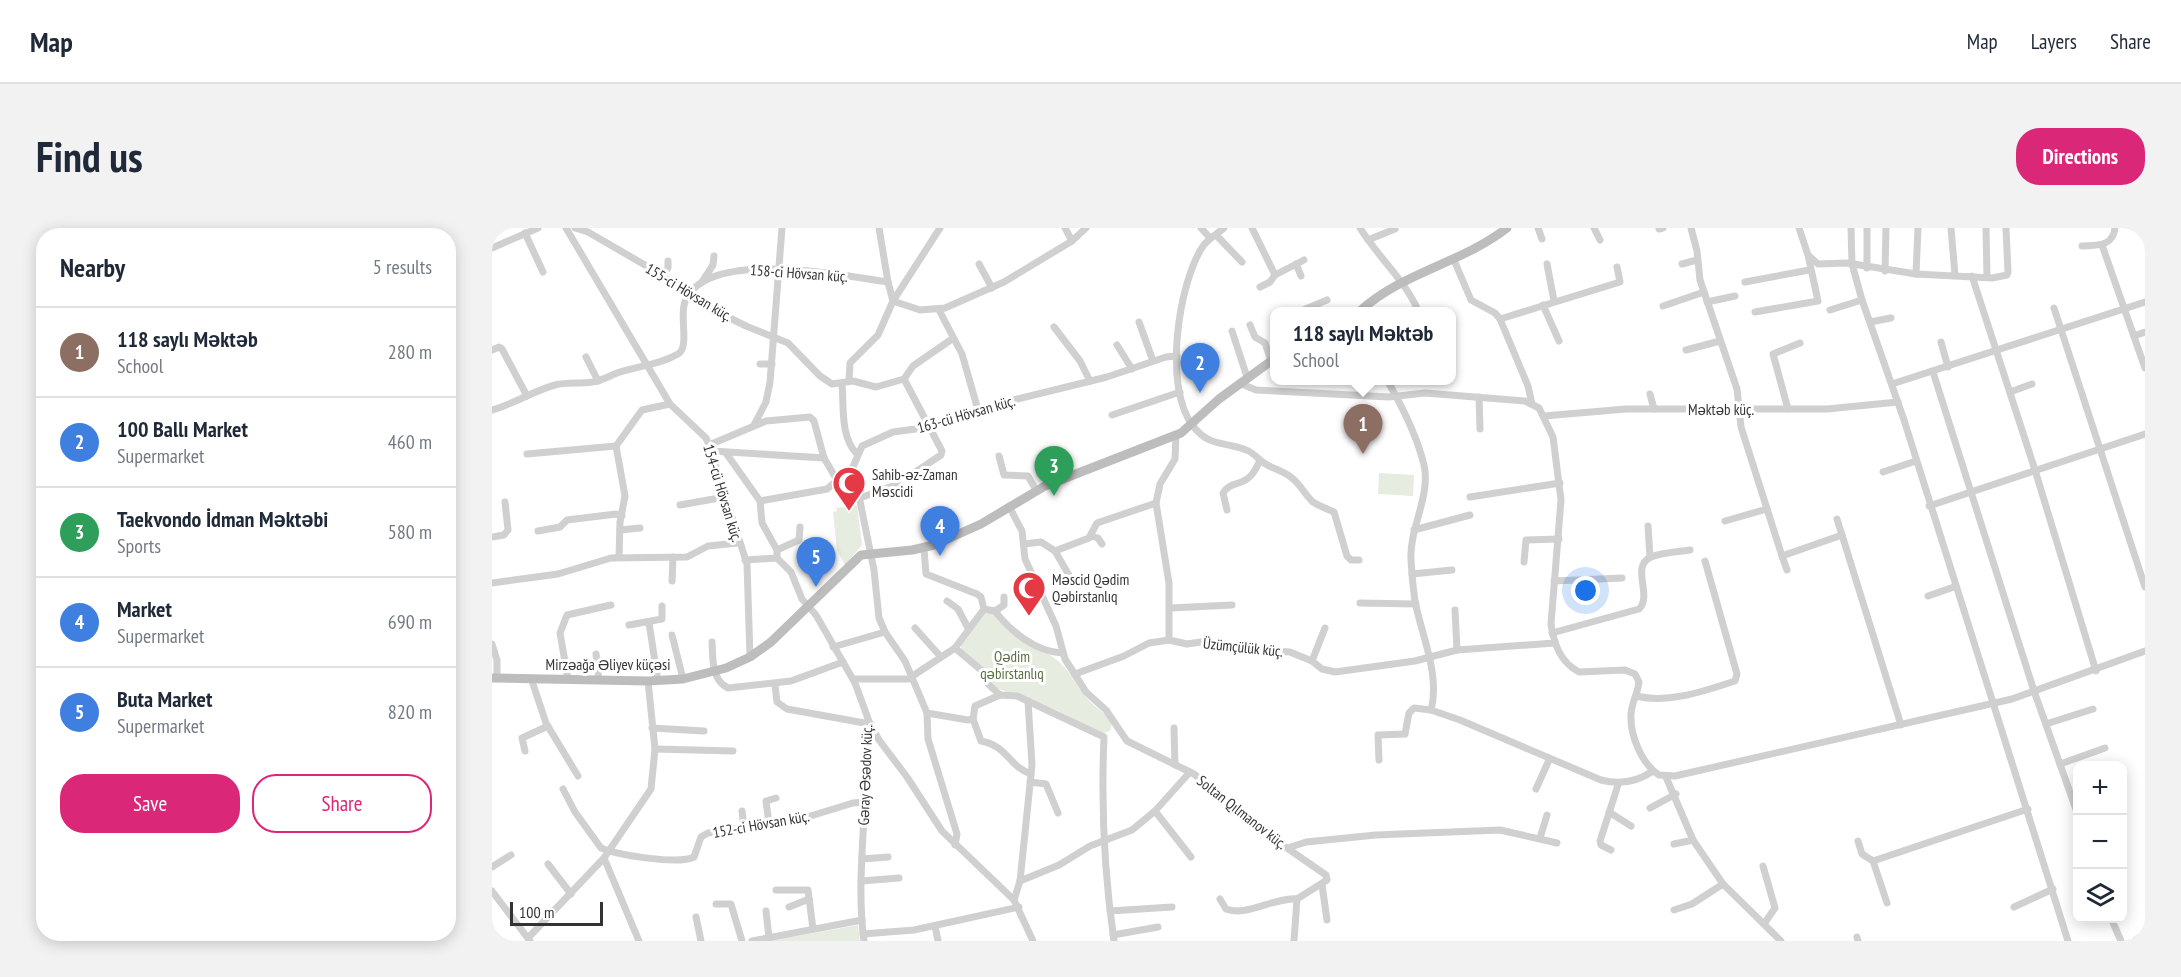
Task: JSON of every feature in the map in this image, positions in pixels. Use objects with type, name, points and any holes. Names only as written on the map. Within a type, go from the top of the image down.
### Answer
[{"type":"street","points":[[492,248],[538,228]]},
{"type":"street","name":"154-cü Hövsan küç.","points":[[566,228],[670,404],[706,438],[711,448],[745,560],[750,657]]},
{"type":"street","name":"155-ci Hövsan küç.","points":[[575,228],[588,232],[738,322],[788,343],[820,376],[832,384],[846,382],[871,388],[904,379]]},
{"type":"street","points":[[754,425],[766,402],[772,364],[772,336],[782,228]]},
{"type":"street","points":[[879,228],[893,301]]},
{"type":"street","points":[[940,228],[893,301],[878,335],[850,363],[846,382],[846,434],[848,443],[857,454],[853,467],[870,552],[879,618],[885,632],[905,661],[927,713],[928,740],[957,834],[955,844]]},
{"type":"street","points":[[1065,228],[1072,241]]},
{"type":"street","points":[[893,301],[920,310],[939,310],[992,288],[1072,241],[1086,228]]},
{"type":"street","points":[[1201,228],[1242,262]]},
{"type":"street","points":[[1224,228],[1213,236],[1201,250],[1185,288],[1179,318],[1177,356],[1180,392],[1192,425],[1213,441],[1246,450],[1290,476],[1314,503],[1334,513],[1347,556],[1351,560],[1359,560]]},
{"type":"street","points":[[1252,228],[1275,275]]},
{"type":"street","points":[[1360,228],[1403,282],[1416,307]]},
{"type":"street","points":[[1367,307],[1403,282],[1486,244],[1507,228]]},
{"type":"street","points":[[1538,228],[1542,239]]},
{"type":"street","points":[[1594,228],[1600,240]]},
{"type":"street","points":[[1691,228],[1704,292],[1737,389],[1741,427],[1787,570]]},
{"type":"street","points":[[1755,312],[1818,301],[1809,270],[1808,255],[1799,228]]},
{"type":"street","points":[[1851,228],[1852,264],[1862,300],[1898,402],[1954,587],[2054,889],[2068,941]]},
{"type":"street","points":[[1867,228],[1867,268]]},
{"type":"street","points":[[1885,271],[1886,228]]},
{"type":"street","points":[[1916,274],[1918,228]]},
{"type":"street","points":[[1951,228],[1955,275]]},
{"type":"street","points":[[1986,228],[1987,277]]},
{"type":"street","points":[[1808,255],[1818,264],[1852,264],[1885,271],[1987,277],[2007,275],[2006,228]]},
{"type":"street","points":[[2082,246],[2102,245],[2114,236],[2115,228]]},
{"type":"street","points":[[1368,240],[1395,229]]},
{"type":"street","points":[[525,233],[543,272]]},
{"type":"street","points":[[2102,245],[2145,368]]},
{"type":"street","points":[[702,282],[713,266],[714,256]]},
{"type":"street","points":[[1260,287],[1270,282],[1275,275],[1304,260]]},
{"type":"street","points":[[1454,260],[1471,300],[1495,313],[1500,319],[1528,386],[1532,404],[1544,416],[1553,437],[1560,483],[1559,538],[1554,581],[1552,633],[1555,643],[1563,659],[1579,672],[1625,670],[1635,674],[1639,682],[1631,711],[1632,724],[1641,755],[1653,771],[1666,777],[1676,794],[1693,840],[1723,884],[1781,941]]},
{"type":"street","points":[[1682,264],[1697,260]]},
{"type":"street","points":[[662,276],[668,268],[668,261]]},
{"type":"street","points":[[979,264],[992,288]]},
{"type":"street","points":[[1296,264],[1301,276]]},
{"type":"street","points":[[1547,264],[1554,301]]},
{"type":"street","points":[[1500,319],[1620,282],[1617,267]]},
{"type":"street","name":"158-ci Hövsan küç.","points":[[492,410],[558,384],[598,381],[617,373],[647,366],[682,351],[682,315],[685,302],[702,282],[742,270],[779,269],[843,274],[888,282]]},
{"type":"street","points":[[1745,282],[1809,270]]},
{"type":"street","points":[[1972,276],[2036,470],[2096,670]]},
{"type":"street","points":[[1663,306],[1704,292]]},
{"type":"street","points":[[1707,302],[1735,296]]},
{"type":"street","points":[[1312,307],[1327,300]]},
{"type":"street","points":[[1830,310],[1862,300]]},
{"type":"street","points":[[1892,384],[2145,302]]},
{"type":"street","points":[[1543,305],[1559,341]]},
{"type":"street","points":[[2054,308],[2145,587]]},
{"type":"street","points":[[939,310],[952,339],[962,354],[978,410]]},
{"type":"street","points":[[1870,322],[1891,318]]},
{"type":"street","points":[[1139,322],[1153,361]]},
{"type":"street","points":[[1250,325],[1254,335],[1265,344],[1270,354]]},
{"type":"street","points":[[1054,327],[1080,361],[1090,381]]},
{"type":"street","points":[[1232,331],[1243,380],[1256,390],[1396,396],[1416,393],[1479,397],[1532,404]]},
{"type":"street","points":[[2134,336],[2145,332]]},
{"type":"street","points":[[917,471],[941,455],[930,426],[904,379],[913,366],[952,339]]},
{"type":"street","points":[[1686,350],[1720,341]]},
{"type":"street","points":[[1941,342],[1948,367]]},
{"type":"street","points":[[1788,409],[1773,354],[1800,343]]},
{"type":"street","points":[[1117,345],[1132,369]]},
{"type":"street","points":[[492,350],[498,347],[502,349],[527,396]]},
{"type":"street","name":"163-cü Hövsan küç.","points":[[857,454],[862,446],[883,435],[930,426],[978,410],[1177,356]]},
{"type":"street","points":[[586,357],[598,381]]},
{"type":"street","points":[[870,552],[924,549],[981,524],[1036,490],[1176,435],[1192,425],[1243,380],[1270,362]]},
{"type":"street","points":[[760,364],[772,364]]},
{"type":"street","points":[[1933,372],[2034,691],[2073,800]]},
{"type":"street","points":[[2010,392],[2032,384]]},
{"type":"street","points":[[1389,385],[1424,465],[1423,489],[1411,543],[1416,604],[1434,692],[1431,710]]},
{"type":"street","points":[[1112,415],[1180,392]]},
{"type":"street","points":[[1650,394],[1654,409]]},
{"type":"street","points":[[1479,397],[1480,429]]},
{"type":"street","name":"Məktəb küç.","points":[[1544,416],[1654,409],[1739,410],[1860,407],[1898,402]]},
{"type":"street","points":[[619,557],[625,496],[616,446],[642,410],[670,404]]},
{"type":"street","points":[[711,448],[754,425],[788,417],[810,417],[814,421],[824,458],[837,480]]},
{"type":"street","points":[[1929,506],[2145,434]]},
{"type":"street","points":[[1169,640],[1171,608],[1156,503],[1160,484],[1175,459],[1176,435]]},
{"type":"street","points":[[527,454],[616,446]]},
{"type":"street","points":[[711,448],[726,453],[753,452],[796,458],[824,458]]},
{"type":"street","points":[[726,453],[760,501],[827,489],[853,467]]},
{"type":"street","points":[[999,456],[1004,475],[1028,476],[1036,490]]},
{"type":"street","points":[[1227,510],[1223,494],[1226,489],[1254,475],[1260,460]]},
{"type":"street","points":[[1883,472],[1916,461]]},
{"type":"street","points":[[1470,498],[1560,483]]},
{"type":"street","points":[[860,498],[898,484]]},
{"type":"street","points":[[680,505],[725,497]]},
{"type":"street","name":"Gəray Əsədov küç.","points":[[760,501],[762,523],[777,554],[791,572],[802,599],[810,607],[853,679],[870,724],[864,742],[865,802],[861,881],[864,937]]},
{"type":"street","points":[[492,537],[504,535],[508,530],[505,502]]},
{"type":"street","points":[[1091,536],[1097,523],[1156,503]]},
{"type":"street","name":"Soltan Qılmanov küç.","points":[[1009,506],[1022,531],[1028,566],[1053,618],[1062,653],[1086,692],[1106,710],[1118,730],[1131,744],[1190,772],[1288,848],[1325,873],[1327,880],[1322,885]]},
{"type":"street","points":[[1725,521],[1767,509]]},
{"type":"street","points":[[538,531],[560,527],[567,520],[616,514],[622,516]]},
{"type":"street","points":[[1414,530],[1470,515]]},
{"type":"street","points":[[1837,519],[1902,725]]},
{"type":"street","points":[[1648,526],[1650,557]]},
{"type":"street","points":[[745,560],[777,554],[799,540],[800,527]]},
{"type":"street","points":[[620,530],[640,528]]},
{"type":"street","points":[[1782,556],[1842,535]]},
{"type":"street","points":[[1055,551],[1091,536],[1098,538],[1101,544]]},
{"type":"street","points":[[1524,562],[1526,540],[1559,538]]},
{"type":"street","points":[[1024,544],[1041,542],[1055,551],[1070,577]]},
{"type":"street","points":[[492,583],[558,574],[619,557],[687,557],[708,546],[738,543]]},
{"type":"street","points":[[924,549],[926,574],[977,594],[981,597],[984,609]]},
{"type":"street","points":[[1552,633],[1639,609],[1644,602],[1642,566],[1650,557],[1690,550]]},
{"type":"street","name":"Mirzəağa Əliyev küçəsi","points":[[494,678],[658,681],[683,679],[714,672],[750,657],[790,627],[858,557],[870,552]]},
{"type":"street","points":[[672,581],[673,558]]},
{"type":"street","points":[[1636,696],[1654,699],[1676,697],[1735,681],[1737,674],[1705,561]]},
{"type":"street","points":[[1412,574],[1452,570]]},
{"type":"street","points":[[1554,581],[1622,578]]},
{"type":"street","points":[[1928,596],[1954,587]]},
{"type":"street","points":[[984,609],[995,611],[1004,605],[1004,597]]},
{"type":"street","points":[[947,601],[958,609],[968,628]]},
{"type":"street","points":[[1360,603],[1416,604]]},
{"type":"street","points":[[568,679],[560,633],[567,615],[610,605]]},
{"type":"street","points":[[1171,608],[1232,605]]},
{"type":"street","points":[[629,625],[662,619],[662,606]]},
{"type":"street","points":[[853,679],[903,680],[912,677],[955,648],[984,609]]},
{"type":"street","points":[[1455,610],[1457,650]]},
{"type":"street","points":[[995,611],[1005,625],[1028,640],[1053,652],[1062,653]]},
{"type":"street","points":[[649,623],[658,681]]},
{"type":"street","points":[[915,628],[941,657]]},
{"type":"street","points":[[1312,661],[1325,628]]},
{"type":"street","points":[[833,647],[885,632]]},
{"type":"street","points":[[672,635],[683,679]]},
{"type":"street","name":"Üzümçülük küç.","points":[[1075,674],[1124,656],[1149,643],[1169,640],[1187,644],[1208,641],[1244,649],[1290,652],[1312,661],[1322,669],[1335,672],[1457,650],[1555,643]]},
{"type":"street","points":[[712,642],[714,672],[718,680],[728,688],[775,685],[801,679],[843,662]]},
{"type":"street","points":[[492,644],[497,660],[494,678]]},
{"type":"street","points":[[955,648],[981,670],[988,684],[1000,695]]},
{"type":"street","points":[[1666,777],[1992,704],[2096,670],[2145,651]]},
{"type":"street","points":[[596,654],[598,680]]},
{"type":"street","points":[[531,678],[548,726],[578,776]]},
{"type":"street","points":[[492,891],[529,939],[607,854],[651,789],[655,749],[648,681]]},
{"type":"street","points":[[775,685],[777,702],[787,709],[870,724],[942,831],[1017,903],[1033,941]]},
{"type":"street","points":[[1031,774],[1015,765],[994,743],[981,741],[973,719],[975,706],[1000,695],[1017,696],[1104,736],[1118,730]]},
{"type":"street","points":[[1017,903],[1031,774],[1032,742],[1028,701]]},
{"type":"street","points":[[1379,760],[1377,735],[1405,734],[1411,708],[1431,710],[1549,760],[1618,785],[1642,778],[1653,771]]},
{"type":"street","points":[[2046,724],[2093,709]]},
{"type":"street","points":[[927,713],[960,720],[973,719]]},
{"type":"street","points":[[525,751],[522,738],[548,726]]},
{"type":"street","points":[[652,728],[704,731]]},
{"type":"street","points":[[1174,728],[1175,765]]},
{"type":"street","points":[[1104,736],[1103,842],[1113,938],[1158,927]]},
{"type":"street","points":[[2060,764],[2105,748]]},
{"type":"street","points":[[655,749],[733,751]]},
{"type":"street","points":[[1536,789],[1549,760]]},
{"type":"street","points":[[1020,881],[1034,877],[1132,830],[1155,811],[1190,772]]},
{"type":"street","points":[[1030,782],[1046,784],[1058,813]]},
{"type":"street","points":[[1611,850],[1601,845],[1600,841],[1618,785]]},
{"type":"street","points":[[563,789],[594,840],[607,854],[639,941]]},
{"type":"street","points":[[1650,808],[1676,794]]},
{"type":"street","points":[[769,824],[766,801],[776,798]]},
{"type":"street","name":"152-ci Hövsan küç.","points":[[607,854],[688,860],[697,854],[704,834],[807,818],[854,803],[865,802]]},
{"type":"street","points":[[1873,861],[2028,809]]},
{"type":"street","points":[[742,811],[744,828]]},
{"type":"street","points":[[1155,811],[1191,857]]},
{"type":"street","points":[[1609,812],[1631,826]]},
{"type":"street","points":[[1540,838],[1547,815]]},
{"type":"street","points":[[1288,848],[1306,842],[1415,832],[1500,830],[1557,843]]},
{"type":"street","points":[[1674,844],[1693,840]]},
{"type":"street","points":[[1858,841],[1862,854],[1873,861],[1887,903]]},
{"type":"street","points":[[492,867],[511,855]]},
{"type":"street","points":[[862,859],[888,857]]},
{"type":"street","points":[[548,864],[571,894]]},
{"type":"street","points":[[1763,866],[1774,908],[1764,924]]},
{"type":"street","points":[[861,881],[899,878]]},
{"type":"street","points":[[1674,910],[1692,904],[1723,884]]},
{"type":"street","points":[[1220,899],[1226,909],[1235,910],[1281,898],[1297,899],[1322,885],[1327,920]]},
{"type":"street","points":[[776,890],[806,888],[813,929]]},
{"type":"street","points":[[2014,907],[2054,889]]},
{"type":"street","points":[[789,907],[809,899]]},
{"type":"street","points":[[1294,941],[1297,899]]},
{"type":"street","points":[[864,937],[934,926],[1017,903]]},
{"type":"street","points":[[716,904],[731,904],[741,941]]},
{"type":"street","points":[[1110,911],[1172,907]]},
{"type":"street","points":[[766,911],[769,938]]},
{"type":"street","points":[[696,917],[701,941]]},
{"type":"street","points":[[752,941],[862,920]]},
{"type":"street","points":[[2113,923],[2121,941]]},
{"type":"street","points":[[934,926],[938,941]]},
{"type":"street","points":[[2136,941],[2145,935]]},
{"type":"green space","points":[[1379,473],[1414,475],[1413,496],[1378,494]]},
{"type":"green space","points":[[857,505],[862,545],[845,565],[837,550],[833,512],[837,511],[836,508]]},
{"type":"green space","name":"Qədim qəbirstanlıq","points":[[984,612],[994,613],[1012,634],[1059,661],[1086,697],[1109,719],[1112,724],[1110,731],[1104,733],[1096,731],[1056,710],[996,688],[961,649],[961,645]]},
{"type":"green space","points":[[858,925],[860,941],[771,941]]},
{"type":"place","name":"100 Ballı Market","points":[[1200,393]]},
{"type":"place","name":"118 saylı Məktəb","points":[[1363,454]]},
{"type":"place","name":"Taekvondo İdman Məktəbi","points":[[1054,496]]},
{"type":"place","name":"Sahib-əz-Zaman Məscidi","points":[[849,512]]},
{"type":"place","name":"Market","points":[[940,556]]},
{"type":"place","name":"Buta Market","points":[[816,587]]},
{"type":"place","name":"Məscid Qədim Qəbirstanlıq","points":[[1029,617]]}]
